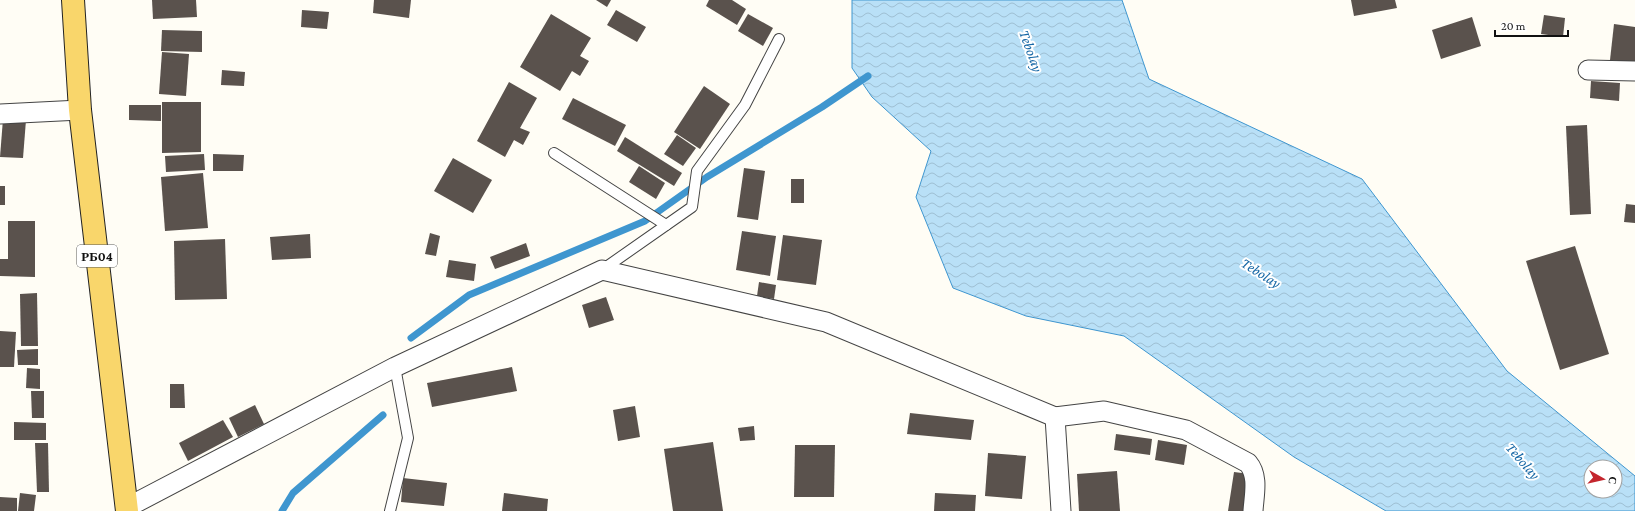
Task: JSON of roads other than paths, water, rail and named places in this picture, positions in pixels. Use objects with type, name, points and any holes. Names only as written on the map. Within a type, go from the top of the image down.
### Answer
[{"type":"main road","name":"РБ04","points":[[73,0],[80,110],[126,510]]},
{"type":"street","points":[[1588,70],[1635,71]]},
{"type":"street","points":[[0,114],[80,110]]},
{"type":"street","points":[[126,510],[395,367],[602,270],[826,322],[1055,417],[1104,411],[1186,430],[1248,463],[1254,470],[1253,511]]},
{"type":"street","points":[[1055,417],[1061,511]]},
{"type":"lane","points":[[602,270],[662,222],[692,207],[697,171],[745,105],[779,39]]},
{"type":"lane","points":[[554,153],[662,222]]},
{"type":"lane","points":[[390,511],[408,438],[395,367]]},
{"type":"water","name":"Tebolay","points":[[852,0],[1122,0],[1149,79],[1362,179],[1507,371],[1614,459],[1583,459],[1583,499],[1623,499],[1623,466],[1635,476],[1635,511],[1386,511],[1294,457],[1124,336],[1026,316],[953,288],[916,197],[931,151],[872,97],[852,68]]},
{"type":"waterway","points":[[411,338],[469,295],[645,221],[707,177],[822,107],[868,76]]},
{"type":"waterway","points":[[282,511],[293,493],[383,415]]}]
